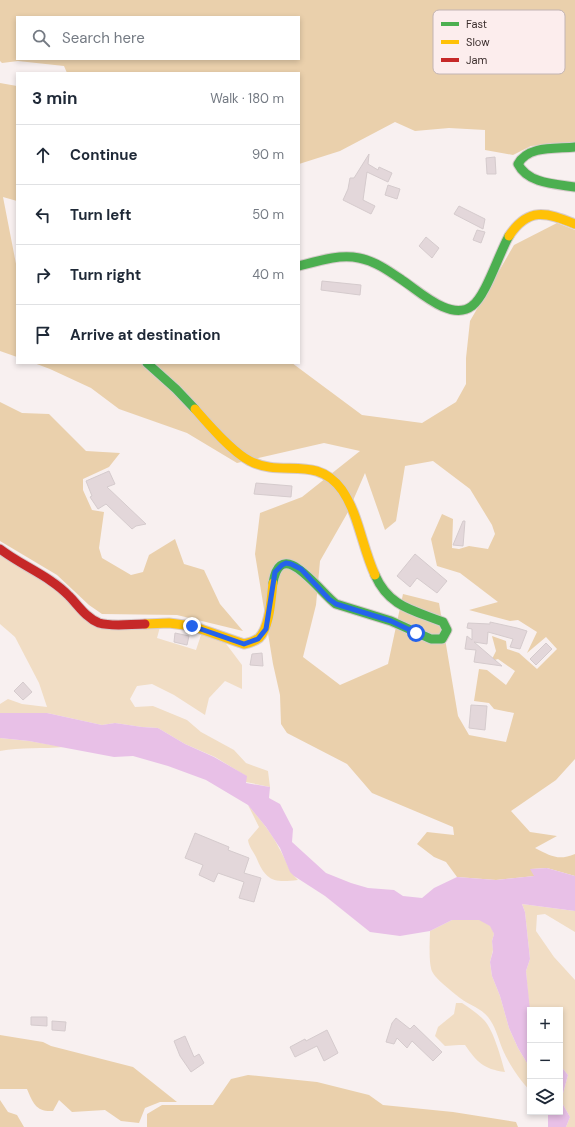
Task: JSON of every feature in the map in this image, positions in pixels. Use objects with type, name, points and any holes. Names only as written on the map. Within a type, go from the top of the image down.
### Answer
[{"type":"main road","points":[[575,147],[529,152],[522,156],[518,164],[520,170],[530,177],[575,187]]},
{"type":"main road","points":[[300,266],[341,257],[359,258],[374,263],[390,272],[439,305],[454,310],[464,310],[473,307],[480,298],[508,238],[519,222],[532,216],[545,215],[557,217],[575,224]]},
{"type":"main road","points":[[0,550],[21,565],[63,590],[88,616],[101,624],[169,623],[192,626],[244,644],[248,643],[258,639],[266,629],[275,572],[286,563],[301,569],[329,599],[336,604],[391,621],[431,639],[442,638],[444,636],[447,630],[443,622],[392,601],[381,587],[373,571],[349,502],[342,490],[330,477],[320,470],[312,468],[271,468],[248,460],[217,433],[175,388],[148,364]]},
{"type":"shaded area","points":[[0,0],[575,0],[575,142],[531,146],[513,155],[485,150],[485,130],[449,128],[415,131],[395,122],[340,151],[300,164],[300,72],[67,72],[64,66],[18,61],[2,63],[0,61]]},
{"type":"shaded area","points":[[0,83],[16,86],[16,201],[3,197],[16,264],[16,357],[0,351]]},
{"type":"shaded area","points":[[557,223],[575,230],[575,759],[556,780],[511,811],[530,832],[557,836],[535,848],[555,857],[564,857],[575,854],[575,876],[547,868],[531,869],[535,876],[496,880],[457,877],[446,862],[434,857],[417,844],[427,832],[454,835],[453,827],[372,793],[347,764],[287,733],[281,724],[280,695],[273,664],[255,554],[260,513],[302,497],[360,451],[324,443],[237,463],[187,433],[119,409],[91,388],[37,364],[293,364],[362,415],[422,423],[456,402],[466,384],[466,358],[470,321],[514,245]],"holes":[[[433,461],[470,489],[492,525],[495,534],[488,549],[469,546],[459,549],[452,548],[453,519],[442,514],[431,539],[437,566],[460,573],[498,602],[469,610],[510,621],[518,620],[537,632],[527,653],[546,637],[557,649],[537,669],[519,653],[507,649],[506,641],[492,636],[496,651],[491,661],[498,659],[515,671],[506,685],[487,670],[479,669],[474,701],[489,703],[494,709],[514,713],[506,742],[469,735],[458,716],[439,603],[403,594],[388,664],[340,685],[303,657],[316,605],[320,561],[348,512],[365,473],[385,530],[396,521],[405,466]]]},
{"type":"shaded area","points":[[0,402],[22,413],[49,414],[86,451],[120,453],[109,467],[83,479],[83,490],[92,510],[104,512],[99,548],[102,558],[131,575],[143,572],[149,555],[175,539],[184,564],[204,570],[220,604],[243,631],[177,615],[102,614],[89,605],[57,575],[0,541]]},
{"type":"shaded area","points":[[0,554],[61,594],[93,625],[161,623],[157,638],[196,650],[203,629],[224,641],[242,665],[242,689],[225,681],[209,698],[205,715],[174,695],[152,684],[137,686],[130,699],[135,707],[153,706],[187,720],[201,732],[234,750],[246,763],[268,771],[270,787],[246,782],[246,776],[215,757],[185,744],[158,728],[115,723],[102,725],[47,713],[0,713],[0,704],[8,699],[22,704],[47,707],[39,683],[15,637],[0,624]]},
{"type":"shaded area","points":[[0,713],[47,713],[102,725],[115,723],[158,728],[185,744],[214,757],[247,776],[246,783],[270,787],[269,798],[280,804],[293,829],[292,842],[326,873],[368,888],[394,890],[403,896],[422,898],[434,888],[457,877],[496,880],[534,876],[530,869],[547,868],[575,876],[575,911],[522,904],[525,912],[530,959],[526,971],[530,1007],[527,1007],[527,1063],[509,1028],[500,996],[492,976],[490,962],[493,951],[492,941],[494,934],[490,926],[479,920],[452,920],[430,931],[400,936],[370,932],[325,896],[294,876],[290,872],[280,848],[266,827],[248,805],[206,780],[168,766],[133,756],[114,757],[29,741],[0,738]]},
{"type":"shaded area","points":[[0,738],[29,741],[64,747],[0,751]]},
{"type":"shaded area","points":[[248,805],[272,836],[289,869],[298,880],[282,881],[271,879],[263,871],[250,847],[248,840],[259,827]]},
{"type":"shaded area","points":[[522,904],[575,911],[575,932],[545,914],[537,915],[536,931],[554,957],[575,980],[575,1127],[566,1127],[570,1117],[563,1105],[563,1094],[568,1075],[563,1069],[563,1007],[529,1007],[526,971],[530,959],[525,912]]},
{"type":"shaded area","points":[[479,919],[491,926],[494,934],[492,941],[493,950],[490,962],[492,976],[500,996],[509,1028],[527,1063],[527,1087],[511,1066],[488,1017],[482,1011],[450,990],[435,976],[431,970],[430,931],[452,920]]},
{"type":"shaded area","points":[[456,1003],[462,1003],[468,1007],[488,1025],[497,1045],[505,1072],[491,1069],[481,1064],[465,1045],[445,1046],[435,1036],[438,1027],[454,1014]]},
{"type":"shaded area","points":[[0,1035],[43,1042],[51,1046],[133,1067],[177,1102],[160,1102],[145,1108],[139,1123],[121,1121],[105,1110],[72,1112],[59,1100],[53,1111],[43,1110],[36,1106],[27,1089],[0,1089]]},
{"type":"shaded area","points":[[563,1069],[568,1075],[563,1094]]},
{"type":"shaded area","points":[[248,1075],[317,1082],[369,1095],[383,1105],[453,1112],[516,1122],[518,1127],[147,1127],[147,1114],[162,1105],[213,1105],[231,1079]]},
{"type":"shaded area","points":[[0,1100],[8,1112],[17,1115],[24,1127],[0,1127]]},
{"type":"shaded area","points":[[563,1105],[570,1117],[566,1127],[548,1127],[548,1115],[563,1115]]},
{"type":"building","points":[[369,154],[368,164],[378,170],[379,167],[392,173],[388,182],[367,172],[363,200],[375,206],[371,214],[343,200],[348,189],[350,178],[354,178]]},
{"type":"building","points":[[495,157],[496,174],[487,174],[486,158]]},
{"type":"building","points":[[388,185],[400,189],[397,199],[385,195]]},
{"type":"building","points":[[459,206],[485,219],[483,229],[454,214]]},
{"type":"building","points":[[477,230],[485,232],[481,243],[473,240]]},
{"type":"building","points":[[426,237],[439,248],[432,258],[419,246]]},
{"type":"building","points":[[322,281],[361,285],[360,295],[321,290]]},
{"type":"building","points":[[109,471],[115,484],[107,487],[146,524],[136,526],[132,529],[106,504],[98,509],[90,497],[92,496],[86,481]]},
{"type":"building","points":[[256,483],[292,486],[291,497],[254,494]]},
{"type":"building","points":[[463,521],[465,521],[463,546],[453,545]]},
{"type":"building","points":[[415,554],[447,581],[437,593],[417,578],[410,587],[397,576]]},
{"type":"building","points":[[490,622],[527,631],[520,649],[510,647],[513,639],[488,632],[487,644],[474,642],[502,666],[474,662],[476,650],[465,649],[467,636],[472,640],[472,629],[467,628],[468,623],[490,624]]},
{"type":"building","points":[[175,633],[189,636],[187,645],[174,642]]},
{"type":"building","points":[[546,643],[552,649],[536,665],[530,659]]},
{"type":"building","points":[[262,653],[263,666],[250,665],[252,654]]},
{"type":"building","points":[[23,682],[32,692],[23,700],[14,691]]},
{"type":"building","points":[[471,705],[487,706],[485,730],[469,728]]},
{"type":"building","points":[[195,833],[229,847],[228,850],[249,858],[244,873],[261,878],[254,902],[239,898],[244,882],[218,873],[214,882],[199,875],[203,865],[185,858]]},
{"type":"building","points":[[31,1017],[47,1017],[47,1026],[31,1025]]},
{"type":"building","points":[[396,1018],[410,1029],[414,1025],[442,1052],[433,1061],[412,1041],[407,1048],[397,1038],[394,1044],[386,1042],[392,1023]]},
{"type":"building","points":[[52,1021],[66,1022],[65,1031],[52,1030]]},
{"type":"building","points":[[327,1030],[338,1053],[324,1061],[317,1046],[295,1057],[290,1047],[305,1039],[306,1041]]},
{"type":"building","points":[[185,1036],[194,1057],[199,1054],[204,1063],[191,1072],[180,1056],[174,1041]]},
{"type":"traffic: fast","points":[[575,147],[552,148],[536,151],[523,158],[518,164],[528,176],[535,179],[551,184],[575,187]]},
{"type":"traffic: fast","points":[[300,266],[336,257],[365,259],[387,270],[426,297],[445,308],[464,310],[472,306],[482,293],[509,236]]},
{"type":"traffic: fast","points":[[148,364],[176,389],[195,409]]},
{"type":"traffic: fast","points":[[273,583],[277,569],[284,564],[292,565],[302,571],[336,604],[391,621],[431,639],[442,639],[447,630],[443,622],[412,610],[395,601],[387,594],[375,575]]},
{"type":"traffic: slow","points":[[509,236],[523,220],[531,216],[546,215],[575,224]]},
{"type":"traffic: slow","points":[[195,409],[228,445],[250,461],[262,466],[274,468],[310,469],[332,479],[342,490],[348,500],[375,575]]},
{"type":"traffic: slow","points":[[145,624],[169,623],[192,626],[244,644],[259,638],[266,627],[273,583]]},
{"type":"traffic: jam","points":[[0,549],[17,561],[45,577],[61,589],[86,615],[94,621],[110,625],[145,624]]},
{"type":"route","points":[[192,626],[244,644],[258,639],[266,629],[275,572],[286,563],[301,569],[329,599],[336,604],[391,621],[416,633]]}]
